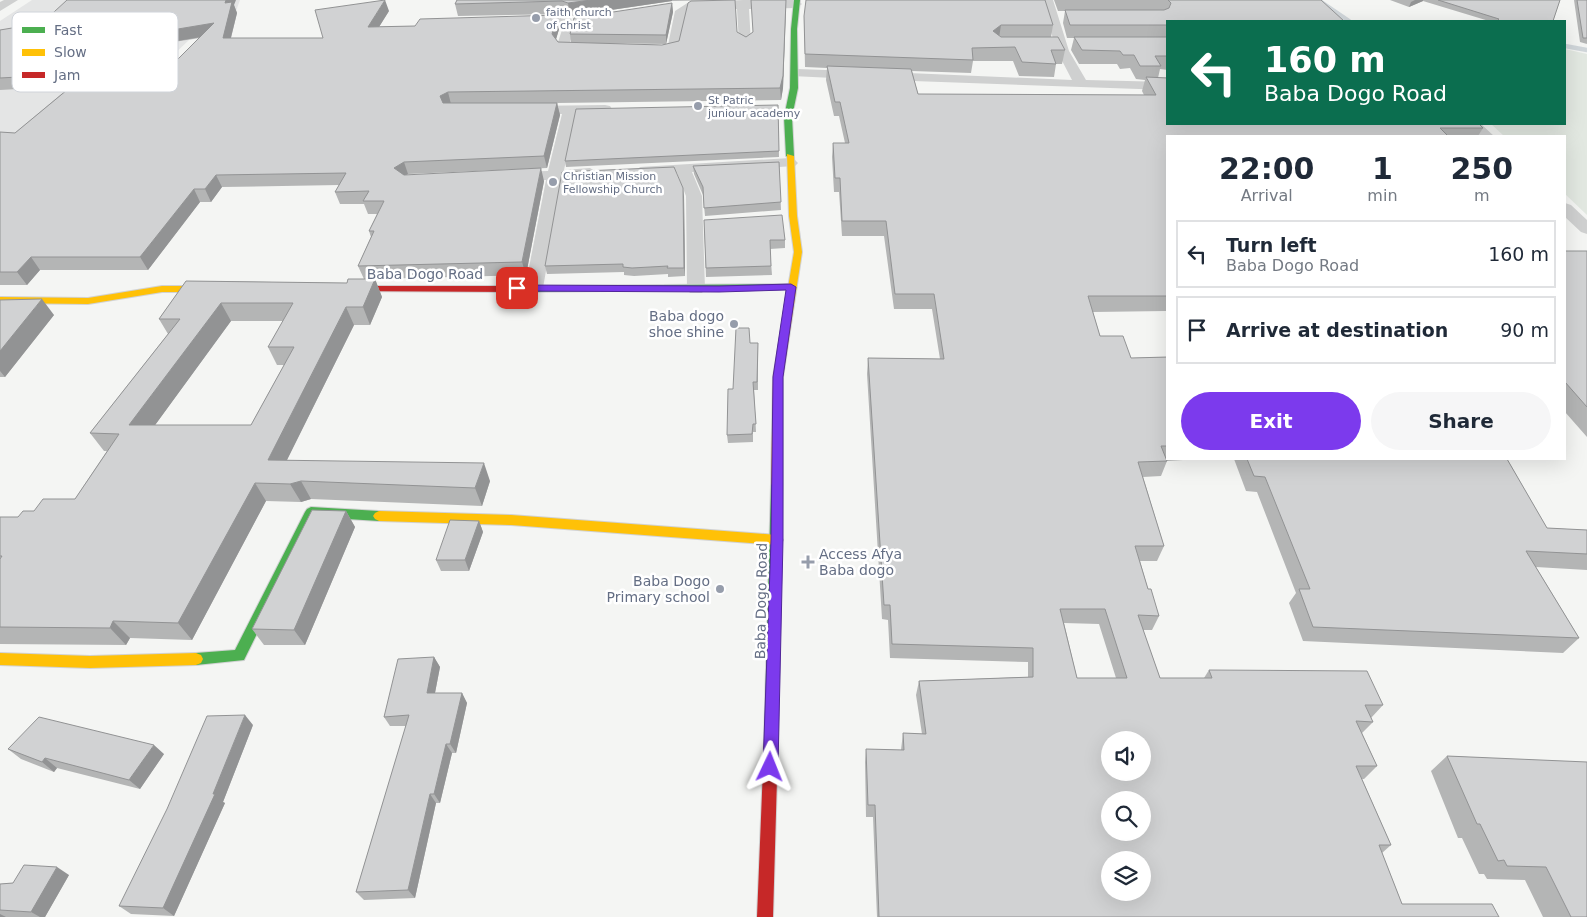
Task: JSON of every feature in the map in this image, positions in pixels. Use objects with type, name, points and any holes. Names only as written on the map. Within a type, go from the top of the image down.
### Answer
[{"type":"street","points":[[0,6],[12,0]]},
{"type":"street","points":[[674,0],[672,7],[796,2]]},
{"type":"street","points":[[1047,0],[1056,17],[1081,84]]},
{"type":"street","name":"Baba Dogo Road","points":[[765,917],[777,540],[778,377],[798,252],[793,216],[788,117],[792,106],[797,74],[793,47],[796,2]]},
{"type":"street","points":[[745,43],[747,3]]},
{"type":"street","points":[[638,50],[663,51],[673,49],[677,38],[676,25],[681,11],[690,6]]},
{"type":"street","points":[[514,21],[554,19],[572,21],[562,48],[602,50]]},
{"type":"street","points":[[1043,44],[1066,44]]},
{"type":"street","points":[[797,74],[1166,86]]},
{"type":"street","points":[[774,106],[792,106]]},
{"type":"street","points":[[534,288],[554,175],[570,109]]},
{"type":"street","points":[[520,110],[620,109]]},
{"type":"street","points":[[1474,125],[1486,135]]},
{"type":"street","points":[[633,171],[790,163]]},
{"type":"street","points":[[682,168],[694,196],[696,289]]},
{"type":"street","points":[[496,178],[604,173]]},
{"type":"street","points":[[1566,209],[1587,229]]},
{"type":"street","points":[[776,218],[793,216]]},
{"type":"street","points":[[695,223],[714,222]]},
{"type":"street","name":"Baba Dogo Road","points":[[333,289],[696,289],[791,287]]},
{"type":"street","points":[[0,300],[88,301],[162,289],[228,289]]},
{"type":"street","points":[[0,659],[59,663],[161,662],[238,656],[311,512],[393,517],[511,520],[777,540]]},
{"type":"shaded area","points":[[32,0],[240,0],[228,33],[189,40],[178,50],[178,12],[14,12]]},
{"type":"shaded area","points":[[12,13],[12,92],[134,92],[62,160],[0,157],[0,21]]},
{"type":"shaded area","points":[[1566,49],[1587,54],[1587,215],[1566,195],[1566,135],[1503,135],[1492,125],[1566,125]]},
{"type":"building","points":[[67,0],[226,0],[225,3],[232,2],[223,38],[323,38],[315,10],[385,0],[368,27],[415,26],[420,19],[558,15],[552,34],[558,42],[662,45],[679,41],[688,3],[691,1],[735,0],[737,32],[746,37],[753,32],[751,0],[786,0],[783,76],[780,88],[448,92],[440,96],[443,103],[557,103],[544,156],[404,162],[394,168],[404,175],[541,168],[522,262],[358,266],[374,231],[369,231],[384,201],[363,201],[369,191],[335,192],[346,173],[216,175],[205,189],[194,189],[140,257],[31,257],[17,272],[0,272],[0,132],[15,133],[65,92],[178,92],[178,59],[214,23],[178,29],[178,12],[54,12]]},
{"type":"building","points":[[457,0],[591,0],[568,3],[562,1],[455,4]]},
{"type":"building","points":[[806,0],[1045,0],[1053,25],[1001,25],[993,31],[1001,37],[1058,37],[1065,50],[1051,50],[1056,64],[1022,62],[1015,47],[972,48],[973,60],[805,54],[804,16]]},
{"type":"building","points":[[1168,0],[1321,0],[1343,20],[1166,20],[1166,25],[1070,25],[1065,10],[1164,10],[1169,8],[1171,3]]},
{"type":"building","points":[[1438,0],[1560,0],[1553,20],[1499,19]]},
{"type":"building","points":[[1577,0],[1587,0],[1587,38],[1583,38]]},
{"type":"building","points":[[672,3],[666,35],[570,34],[574,18]]},
{"type":"building","points":[[12,28],[12,77],[0,78],[0,30]]},
{"type":"building","points":[[1074,37],[1166,37],[1166,56],[1155,56],[1161,66],[1140,66],[1134,55],[1123,55],[1120,51],[1082,50]]},
{"type":"building","points":[[827,66],[911,69],[918,94],[1156,95],[1146,77],[1166,78],[1166,125],[1480,125],[1483,128],[1440,128],[1447,135],[1166,135],[1166,296],[1088,296],[1100,336],[1123,336],[1131,358],[1166,357],[1166,446],[1161,446],[1167,461],[1138,462],[1164,546],[1135,546],[1148,589],[1151,589],[1159,616],[1138,615],[1160,678],[1212,678],[1209,670],[1367,671],[1383,705],[1365,705],[1373,722],[1356,721],[1377,766],[1356,766],[1391,845],[1379,845],[1402,904],[1492,904],[1499,917],[879,917],[875,805],[868,805],[866,749],[904,750],[903,733],[926,734],[919,681],[1033,677],[1033,648],[892,644],[890,605],[884,605],[868,358],[944,359],[934,294],[895,294],[886,221],[842,221],[840,178],[835,178],[833,143],[849,143],[840,102],[835,102]],"holes":[[[1060,609],[1105,609],[1127,678],[1077,678]]]},
{"type":"building","points":[[778,105],[779,151],[565,161],[576,109]]},
{"type":"building","points":[[779,162],[781,202],[704,208],[703,187],[693,166]]},
{"type":"building","points":[[674,167],[683,188],[684,268],[667,268],[668,266],[632,268],[623,267],[623,264],[545,266],[562,172]]},
{"type":"building","points":[[782,215],[785,240],[770,240],[771,266],[706,268],[704,220]]},
{"type":"building","points":[[1566,251],[1587,251],[1587,407],[1566,383]]},
{"type":"building","points":[[348,279],[375,279],[363,307],[346,307],[268,460],[484,463],[475,488],[301,481],[290,484],[255,483],[178,623],[113,621],[110,628],[0,627],[0,559],[2,556],[0,556],[0,517],[18,517],[23,511],[34,511],[43,499],[75,499],[119,434],[90,433],[180,319],[159,319],[186,281],[347,283]],"holes":[[[221,303],[293,303],[268,347],[294,347],[251,425],[129,425]]]},
{"type":"building","points":[[42,299],[0,351],[0,300]]},
{"type":"building","points":[[736,328],[749,328],[750,343],[758,343],[757,382],[753,382],[756,424],[753,424],[752,434],[727,435],[728,389],[733,389]]},
{"type":"building","points":[[1247,460],[1508,460],[1547,528],[1587,530],[1587,554],[1526,551],[1579,638],[1313,627],[1299,589],[1310,589],[1265,477],[1254,476]]},
{"type":"building","points":[[312,510],[346,511],[294,630],[252,629]]},
{"type":"building","points":[[450,520],[479,521],[465,560],[436,560]]},
{"type":"building","points":[[434,657],[427,693],[462,693],[450,744],[446,744],[434,794],[430,794],[408,890],[356,892],[409,715],[384,717],[398,659]]},
{"type":"building","points":[[245,715],[213,794],[215,794],[163,908],[119,906],[167,809],[207,716]]},
{"type":"building","points":[[39,717],[154,745],[129,780],[45,758],[42,762],[8,749]]},
{"type":"building","points":[[1447,756],[1587,762],[1587,917],[1571,917],[1546,867],[1507,866],[1504,860],[1498,861],[1480,824],[1477,824]]},
{"type":"building","points":[[24,865],[57,867],[31,912],[0,910],[0,884],[13,883]]},
{"type":"waterway","points":[[1318,0],[1348,20]]},
{"type":"waterway","points":[[1566,46],[1587,50]]},
{"type":"traffic: fast","points":[[790,156],[788,117],[794,88],[794,29],[797,0]]},
{"type":"traffic: fast","points":[[521,289],[791,287]]},
{"type":"traffic: fast","points":[[771,743],[777,484]]},
{"type":"traffic: fast","points":[[196,659],[239,656],[311,512],[379,516]]},
{"type":"traffic: slow","points":[[777,484],[778,377],[798,252],[793,216],[790,156]]},
{"type":"traffic: slow","points":[[0,300],[88,301],[162,289],[217,289]]},
{"type":"traffic: slow","points":[[379,516],[511,520],[777,540]]},
{"type":"traffic: slow","points":[[0,659],[90,662],[196,659]]},
{"type":"traffic: jam","points":[[343,289],[521,289]]},
{"type":"traffic: jam","points":[[765,917],[771,743]]},
{"type":"place","name":"faith church of christ","points":[[536,18]]},
{"type":"place","name":"St Patric juniour academy","points":[[698,106]]},
{"type":"place","name":"Christian Mission Fellowship Church","points":[[553,182]]},
{"type":"place","name":"Baba dogo shoe shine","points":[[734,324]]},
{"type":"place","name":"Access Afya Baba dogo","points":[[808,562]]},
{"type":"place","name":"Baba Dogo Primary school","points":[[720,589]]},
{"type":"route","points":[[517,288],[719,289],[791,287],[778,377],[777,540],[770,767]]}]
